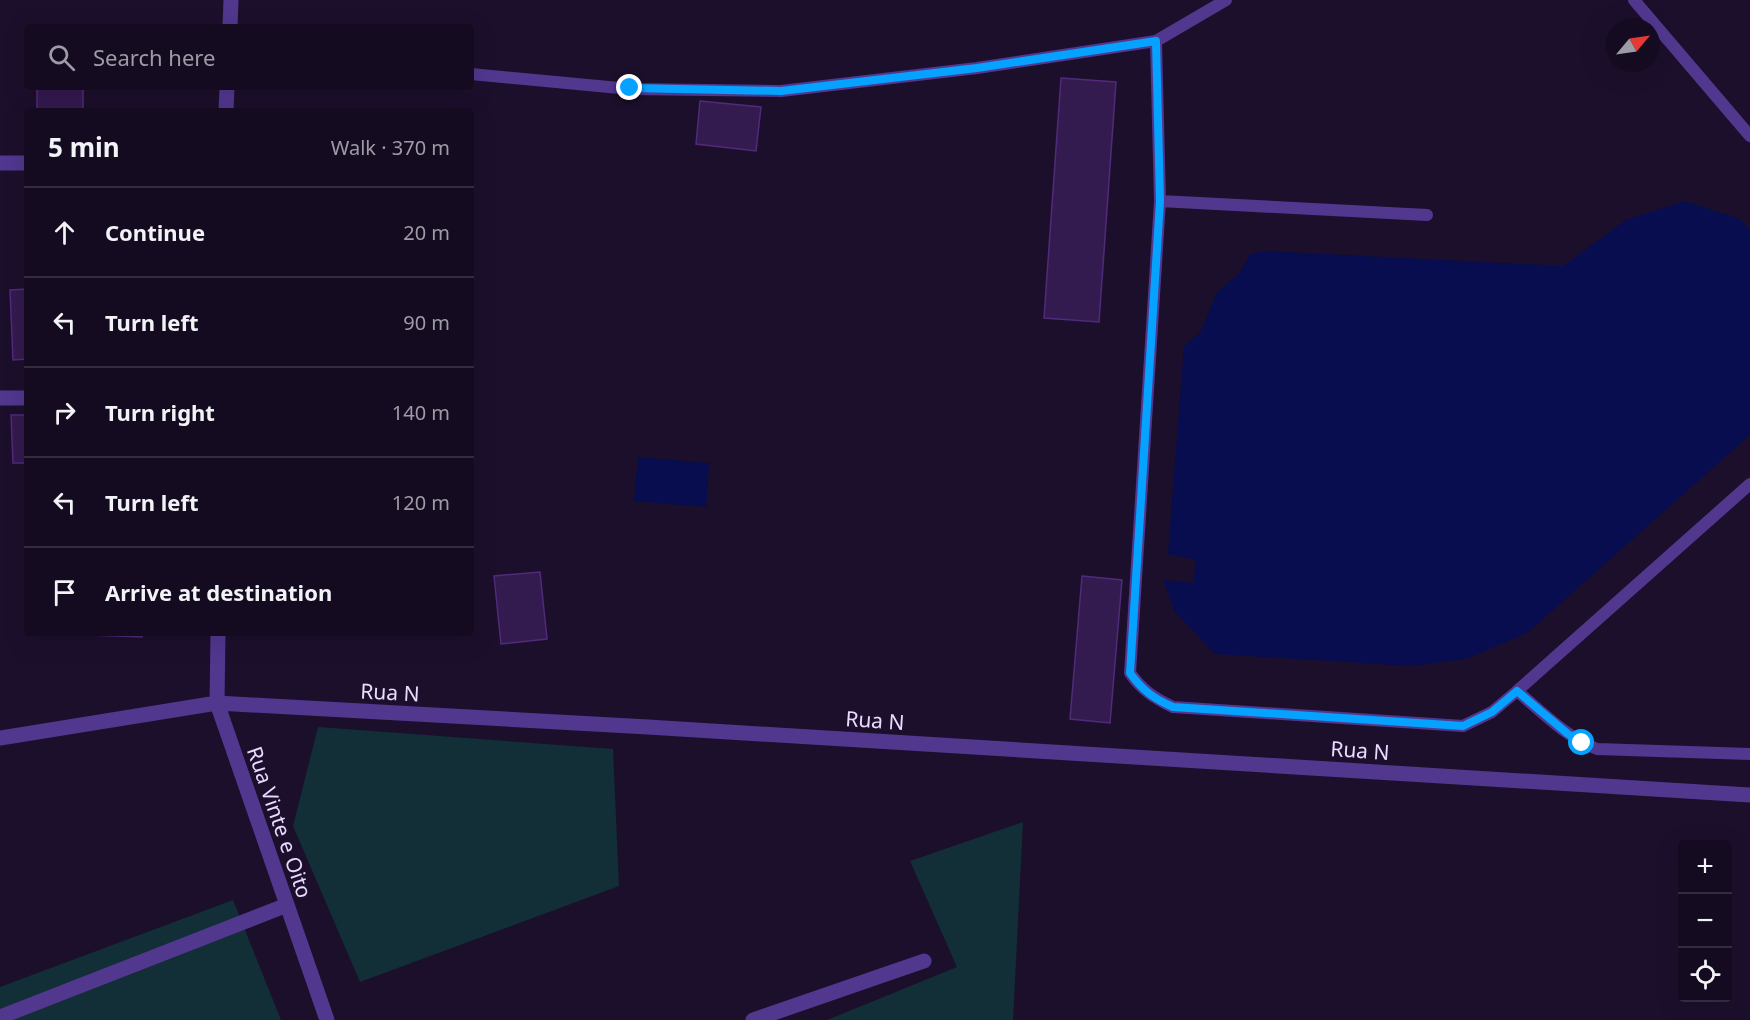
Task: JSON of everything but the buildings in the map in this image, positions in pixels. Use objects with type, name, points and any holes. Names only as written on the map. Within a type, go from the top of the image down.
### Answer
[{"type":"street","points":[[230,24],[231,0]]},
{"type":"street","points":[[226,108],[227,90]]},
{"type":"street","points":[[0,163],[24,163]]},
{"type":"street","points":[[0,398],[24,398]]},
{"type":"street","name":"Rua Vinte e Oito","points":[[218,636],[217,703],[327,1020]]},
{"type":"street","name":"Rua N","points":[[0,738],[217,703],[648,727],[1750,795]]},
{"type":"street","points":[[0,1017],[287,905]]},
{"type":"street","points":[[753,1020],[924,961]]},
{"type":"lane","points":[[474,74],[630,88],[781,91],[977,68],[1156,41],[1226,0]]},
{"type":"lane","points":[[1634,0],[1750,136]]},
{"type":"lane","points":[[1156,41],[1160,201],[1130,673],[1139,686],[1153,698],[1173,707],[1463,726],[1492,712],[1517,691],[1750,484]]},
{"type":"lane","points":[[1160,201],[1427,215]]},
{"type":"lane","points":[[1517,691],[1568,734],[1597,749],[1750,754]]},
{"type":"shaded area","points":[[1685,201],[1740,219],[1750,230],[1750,435],[1527,633],[1466,659],[1412,666],[1215,654],[1175,612],[1163,580],[1193,583],[1196,560],[1168,554],[1184,346],[1201,332],[1216,294],[1241,271],[1250,254],[1265,251],[1563,266],[1626,220]]},
{"type":"shaded area","points":[[638,457],[709,463],[706,507],[634,501]]},
{"type":"shaded area","points":[[318,727],[613,749],[619,886],[360,982],[293,826]]},
{"type":"shaded area","points":[[1023,822],[1013,1020],[827,1020],[957,967],[910,861]]},
{"type":"shaded area","points":[[233,900],[281,1020],[0,1020],[0,987]]},
{"type":"route","points":[[630,88],[781,91],[977,68],[1156,41],[1160,201],[1130,673],[1139,686],[1153,698],[1173,707],[1463,726],[1492,712],[1517,691],[1582,743]]}]
